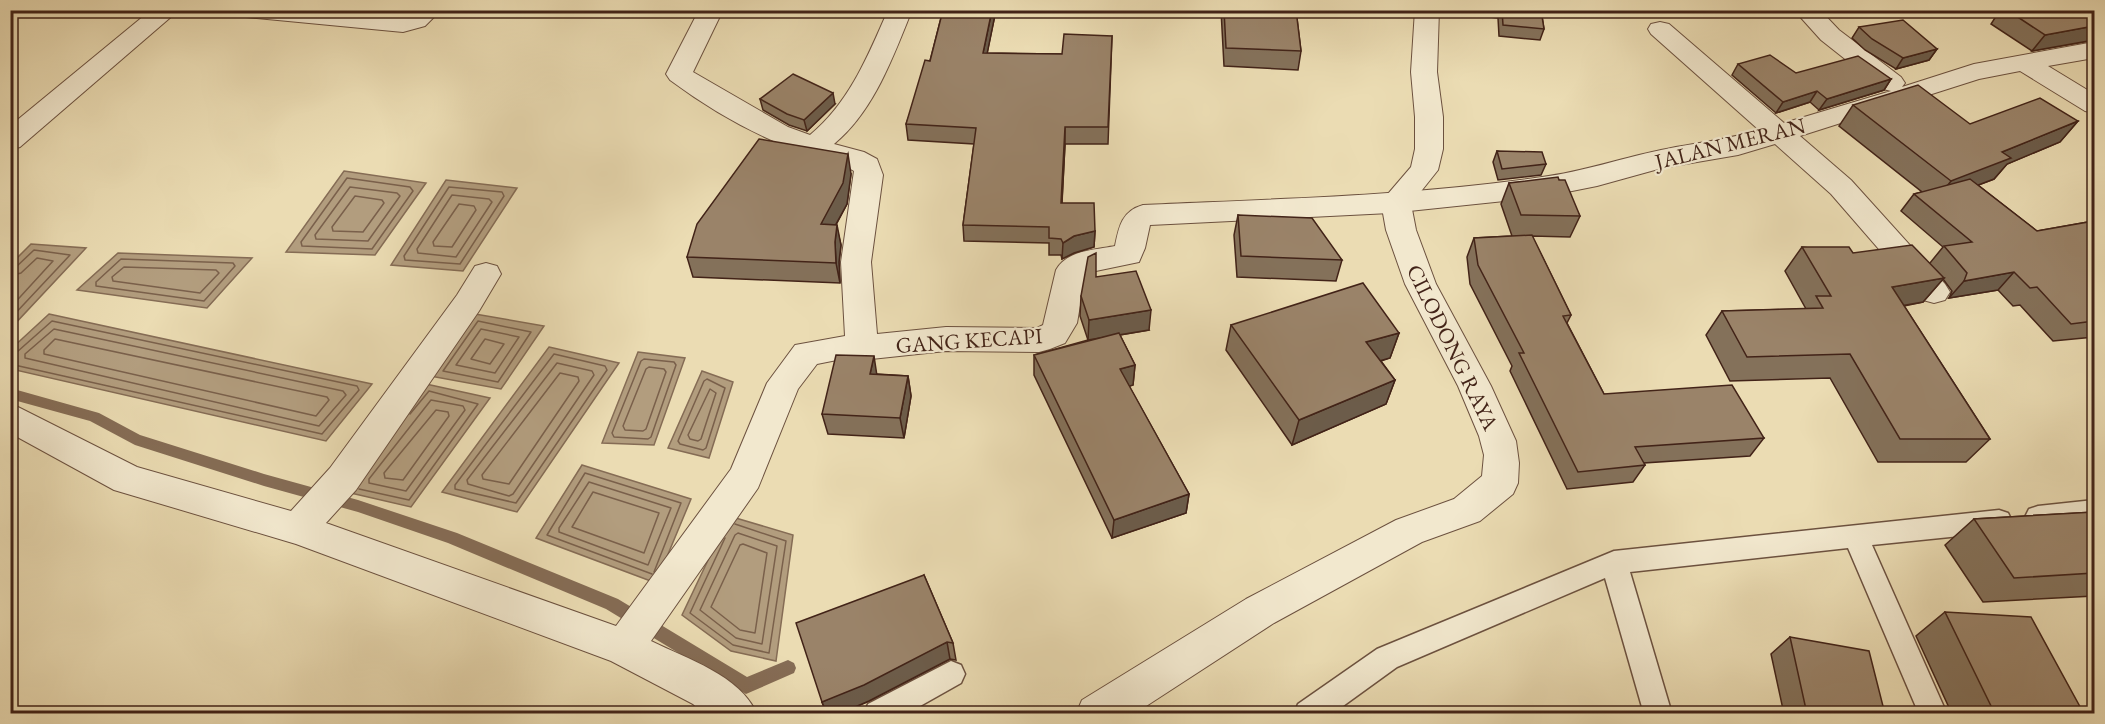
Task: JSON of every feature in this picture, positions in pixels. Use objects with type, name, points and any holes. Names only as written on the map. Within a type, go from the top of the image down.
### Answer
[{"type":"street","points":[[10,141],[167,10]]},
{"type":"street","points":[[246,10],[403,25],[416,21],[429,10]]},
{"type":"street","points":[[711,10],[680,74],[694,85],[778,133],[813,147],[862,161],[867,166],[869,175],[856,262],[862,348]]},
{"type":"street","points":[[813,147],[845,120],[882,55],[900,10]]},
{"type":"street","points":[[1396,202],[1424,171],[1429,149],[1429,117],[1424,72],[1427,10]]},
{"type":"street","points":[[1806,10],[1830,35],[1887,81],[1912,93]]},
{"type":"street","points":[[1660,29],[1841,187],[1863,209],[1934,292]]},
{"type":"street","name":"JALAN MERAN","points":[[1396,202],[1542,187],[1598,177],[1661,159],[1738,146],[1974,72],[2094,50]]},
{"type":"street","points":[[2023,62],[2094,105]]},
{"type":"street","name":"GANG KECAPI","points":[[628,641],[745,477],[784,383],[807,354],[837,348],[862,348],[946,339],[1039,340],[1054,334],[1061,323],[1071,270],[1083,263],[1128,254],[1132,225],[1143,215],[1396,202]]},
{"type":"street","name":"CILODONG RAYA","points":[[1097,714],[1278,601],[1409,531],[1467,510],[1500,483],[1501,451],[1480,398],[1418,277],[1401,238],[1396,202]]},
{"type":"street","points":[[315,511],[468,303],[486,274]]},
{"type":"street","points":[[10,417],[127,479],[315,511],[628,641],[706,690],[735,714]]},
{"type":"lane","points":[[1308,714],[1387,658],[1614,562],[2094,511]]},
{"type":"lane","points":[[1855,535],[1933,714]]},
{"type":"lane","points":[[1614,562],[1658,714]]},
{"type":"lane","points":[[878,714],[951,674]]},
{"type":"water","points":[[344,171],[426,183],[375,255],[286,252]]},
{"type":"water","points":[[446,180],[517,188],[463,271],[391,265]]},
{"type":"water","points":[[31,244],[86,248],[11,328],[11,264]]},
{"type":"water","points":[[118,253],[252,258],[207,308],[77,290]]},
{"type":"water","points":[[49,314],[372,384],[326,441],[11,369],[11,349]]},
{"type":"water","points":[[475,314],[544,326],[501,389],[430,376]]},
{"type":"water","points":[[549,347],[619,363],[517,512],[442,492]]},
{"type":"water","points":[[638,352],[685,358],[654,445],[602,443]]},
{"type":"water","points":[[702,371],[733,382],[709,458],[668,448]]},
{"type":"water","points":[[426,384],[490,398],[411,507],[342,491]]},
{"type":"water","points":[[582,465],[691,499],[656,583],[536,538]]},
{"type":"water","points":[[729,516],[793,535],[776,661],[731,651],[682,615]]},
{"type":"building","points":[[943,10],[992,10],[983,53],[1062,54],[1064,34],[1112,36],[1108,127],[1065,127],[1061,203],[1094,203],[1095,231],[1074,236],[1063,243],[1061,239],[1049,238],[1049,227],[963,225],[976,128],[906,124],[925,60],[930,61]]},
{"type":"building","points":[[1224,10],[1296,10],[1301,51],[1226,48]]},
{"type":"building","points":[[1502,10],[1541,10],[1544,29],[1503,25]]},
{"type":"building","points":[[2007,10],[2094,10],[2094,26],[2045,35]]},
{"type":"building","points":[[1903,20],[1937,49],[1903,58],[1872,39],[1859,27]]},
{"type":"building","points":[[1770,55],[1796,73],[1858,56],[1891,79],[1827,99],[1817,91],[1783,102],[1738,64]]},
{"type":"building","points":[[793,74],[833,93],[804,120],[787,114],[760,99]]},
{"type":"building","points":[[1918,85],[1970,124],[2040,98],[2078,121],[2002,152],[2011,158],[1951,181],[1853,105]]},
{"type":"building","points":[[759,139],[848,154],[843,183],[821,224],[837,225],[836,263],[687,257],[697,224]]},
{"type":"building","points":[[1497,151],[1542,152],[1546,164],[1502,169]]},
{"type":"building","points":[[1558,177],[1559,180],[1565,180],[1580,216],[1521,215],[1509,183]]},
{"type":"building","points":[[1970,179],[2037,231],[2094,221],[2094,321],[2071,324],[2037,287],[2030,288],[2014,272],[1964,281],[1967,273],[1944,246],[1972,242],[1914,194]]},
{"type":"building","points":[[1238,215],[1312,218],[1342,260],[1241,256]]},
{"type":"building","points":[[1532,235],[1571,315],[1563,316],[1604,394],[1732,385],[1764,438],[1635,447],[1645,465],[1578,472],[1519,353],[1524,353],[1478,265],[1474,238]]},
{"type":"building","points":[[1912,245],[1944,278],[1892,287],[1990,439],[1900,439],[1850,354],[1747,357],[1722,311],[1823,308],[1816,296],[1831,296],[1802,247],[1849,247],[1853,253]]},
{"type":"building","points":[[1096,253],[1096,277],[1136,271],[1151,310],[1089,320],[1081,296],[1088,257]]},
{"type":"building","points":[[1363,283],[1399,333],[1366,342],[1395,380],[1299,420],[1231,325]]},
{"type":"building","points":[[1119,333],[1135,365],[1120,369],[1189,494],[1114,520],[1034,355]]},
{"type":"building","points":[[836,355],[874,356],[870,374],[908,376],[900,418],[822,414]]},
{"type":"building","points":[[2094,512],[2094,573],[2014,578],[1974,519]]},
{"type":"building","points":[[924,575],[953,643],[947,642],[864,685],[822,702],[796,623]]},
{"type":"building","points":[[1945,612],[2031,617],[2084,714],[1995,714]]},
{"type":"building","points":[[1790,637],[1869,651],[1885,714],[1807,714]]},
{"type":"waterway","points":[[10,393],[94,417],[135,439],[264,480],[358,506],[452,538],[612,604],[746,686],[788,668]]}]
